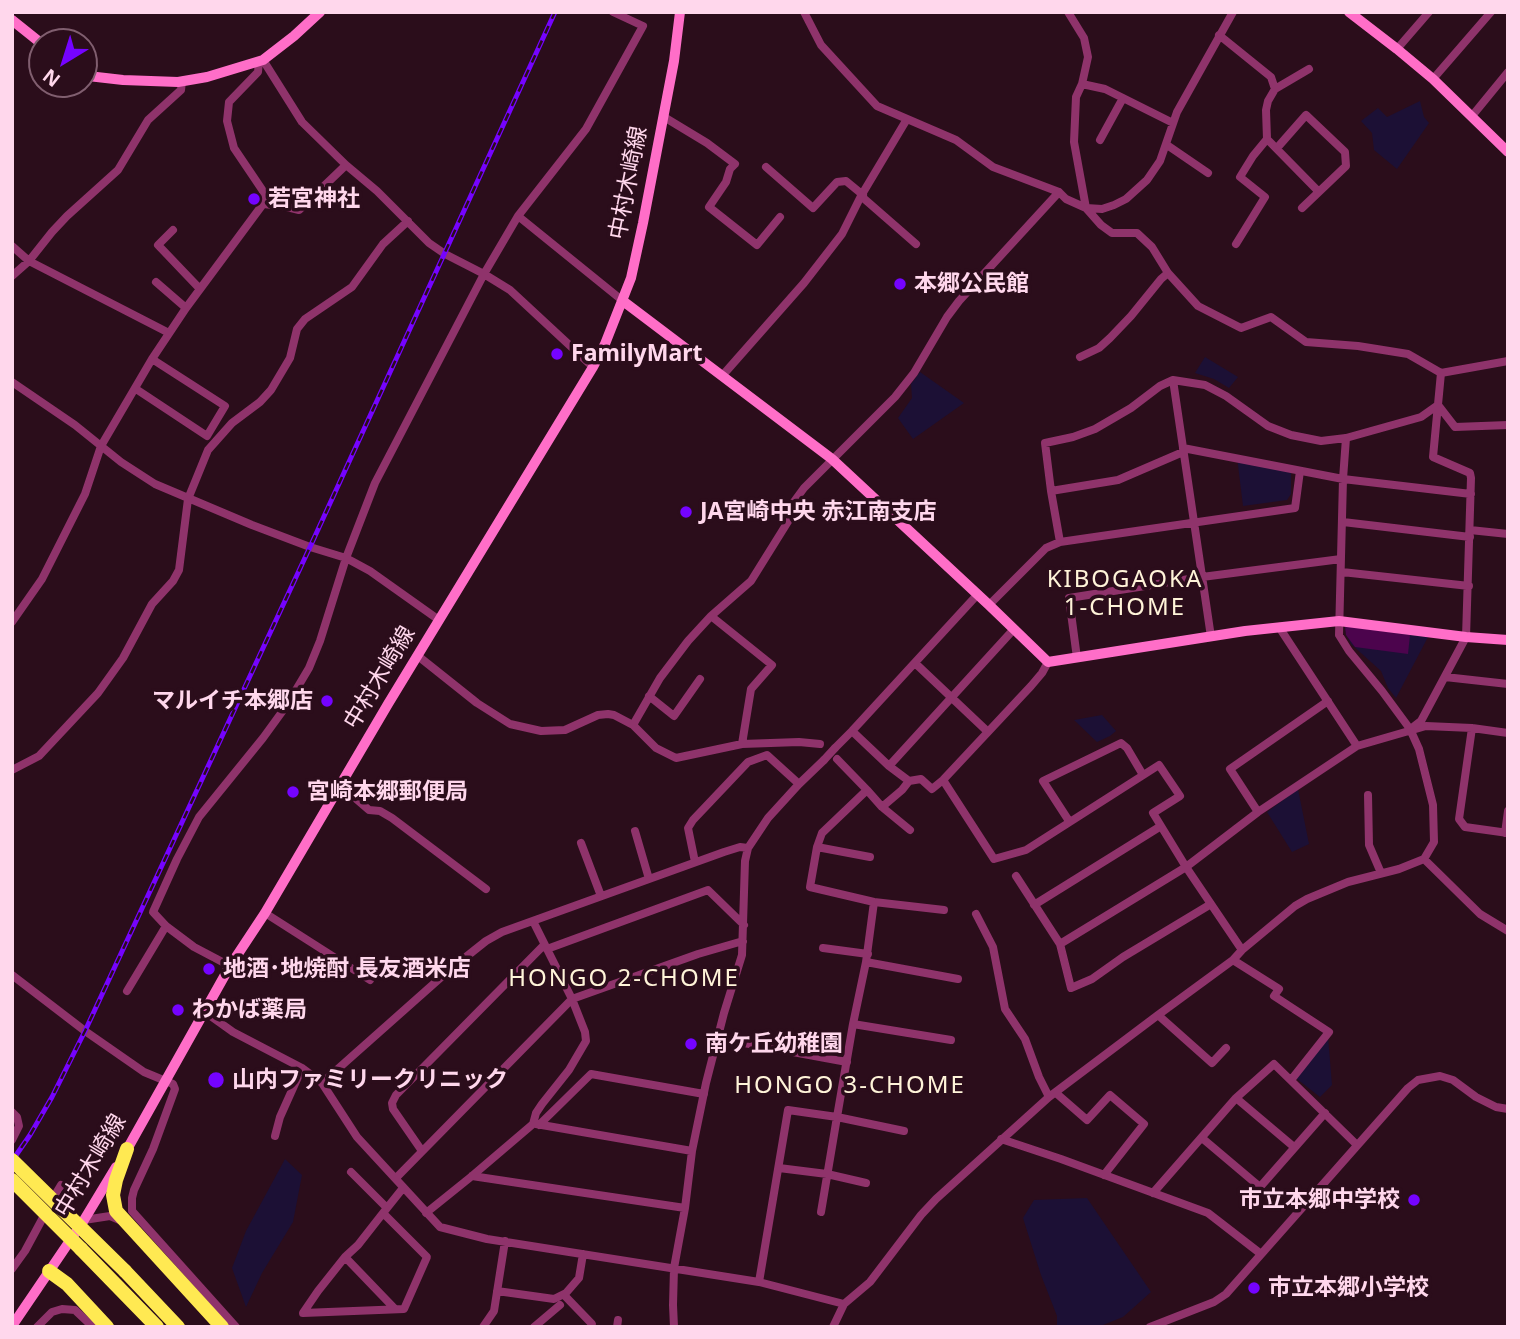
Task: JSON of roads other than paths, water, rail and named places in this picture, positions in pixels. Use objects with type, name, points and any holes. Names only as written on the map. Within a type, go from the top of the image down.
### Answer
[{"type":"highway","points":[[127,1149],[113,1195],[116,1211],[222,1327]]},
{"type":"highway","points":[[12,1160],[178,1327]]},
{"type":"highway","points":[[12,1180],[157,1327]]},
{"type":"highway","points":[[49,1271],[67,1284],[107,1327]]},
{"type":"street","points":[[98,77],[182,81],[207,77],[261,61],[295,36],[320,12]]},
{"type":"street","points":[[230,966],[194,947],[166,926],[153,912],[199,817],[263,738],[309,668],[346,558],[375,483],[484,274],[518,216],[586,129],[643,26],[613,12]]},
{"type":"street","name":"中村木崎線","points":[[12,1325],[84,1220],[127,1149],[230,966],[265,913],[605,344],[631,278],[664,117],[680,12]]},
{"type":"street","points":[[804,12],[821,45],[877,106],[956,140],[993,167],[1059,192],[1066,199],[1086,208],[1102,209],[1126,199],[1147,180],[1160,162],[1177,112],[1233,12]]},
{"type":"street","points":[[1068,12],[1084,38],[1088,57],[1076,97],[1074,142],[1086,208],[1112,233],[1137,233],[1152,247],[1168,273],[1198,306],[1241,328],[1271,317],[1306,342],[1358,346],[1408,354],[1441,373],[1508,361]]},
{"type":"street","points":[[1349,12],[1433,79],[1507,150]]},
{"type":"street","points":[[1397,49],[1429,12]]},
{"type":"street","points":[[1433,79],[1491,12]]},
{"type":"street","points":[[12,20],[28,33]]},
{"type":"street","points":[[1219,35],[1270,77],[1275,89]]},
{"type":"street","points":[[261,61],[302,122],[429,243],[510,290],[593,367]]},
{"type":"street","points":[[12,622],[42,579],[85,494],[101,446],[152,359],[263,204],[263,191],[234,148],[227,121],[229,102],[258,72],[261,61]]},
{"type":"street","points":[[1236,244],[1265,197],[1240,177],[1267,139],[1268,101],[1275,89],[1309,69]]},
{"type":"street","points":[[1472,116],[1508,72]]},
{"type":"street","points":[[12,276],[29,261],[67,216],[118,170],[148,120],[181,90],[182,81]]},
{"type":"street","points":[[1082,84],[1105,89],[1173,123]]},
{"type":"street","points":[[1100,140],[1123,99]]},
{"type":"street","points":[[1277,148],[1306,115],[1345,152],[1346,166],[1302,208]]},
{"type":"street","points":[[664,117],[707,142],[735,164],[730,169],[726,183],[709,207],[757,245],[780,217]]},
{"type":"street","points":[[722,376],[804,283],[842,234],[907,120]]},
{"type":"street","points":[[1267,139],[1318,191]]},
{"type":"street","points":[[1167,145],[1208,173]]},
{"type":"street","points":[[263,204],[283,205],[299,211],[346,164]]},
{"type":"street","points":[[766,166],[813,208],[837,182],[846,181],[916,244]]},
{"type":"street","points":[[633,725],[660,678],[681,650],[711,616],[751,580],[789,520],[793,503],[804,488],[895,397],[914,373],[959,301],[1059,192]]},
{"type":"street","points":[[518,216],[623,301],[832,459],[1048,662]]},
{"type":"street","points":[[211,439],[260,402],[271,390],[290,359],[297,329],[305,319],[352,287],[383,244],[408,221]]},
{"type":"street","points":[[173,230],[158,245],[200,289]]},
{"type":"street","points":[[12,246],[29,261],[169,333]]},
{"type":"street","points":[[1080,357],[1099,348],[1110,338],[1168,273]]},
{"type":"street","points":[[156,282],[186,308]]},
{"type":"street","points":[[12,770],[38,756],[98,693],[122,658],[152,604],[173,581],[179,570],[188,499],[225,406],[152,359]]},
{"type":"street","points":[[1410,729],[1421,721],[1466,637],[1470,473],[1433,457],[1441,373]]},
{"type":"street","points":[[1060,542],[1045,443],[1094,429],[1173,380],[1205,385],[1226,396],[1268,426],[1291,435],[1321,441],[1346,438],[1421,417],[1438,405]]},
{"type":"street","points":[[1173,380],[1211,637]]},
{"type":"street","points":[[12,382],[155,484],[287,539],[346,558],[370,571],[439,620]]},
{"type":"street","points":[[135,389],[211,439]]},
{"type":"street","points":[[1438,405],[1455,427],[1508,425]]},
{"type":"street","points":[[833,1327],[844,1304],[870,1282],[936,1199],[1053,1095],[1233,960],[1295,906],[1348,882],[1399,869],[1424,859],[1434,842],[1433,805],[1419,749],[1410,729],[1339,635],[1346,438]]},
{"type":"street","points":[[1051,491],[1118,480],[1183,450],[1343,479],[1471,494]]},
{"type":"street","points":[[989,605],[1046,548],[1060,542],[1296,508],[1300,471]]},
{"type":"street","points":[[1343,522],[1508,534]]},
{"type":"street","points":[[1077,658],[1069,598],[1341,559]]},
{"type":"street","points":[[1342,572],[1469,586]]},
{"type":"street","points":[[674,1327],[674,1268],[692,1151],[718,1038],[742,955],[745,861],[748,848],[768,818],[978,594]]},
{"type":"street","points":[[711,616],[772,665],[751,689],[743,744]]},
{"type":"street","points":[[1048,662],[1279,627],[1339,621],[1508,640]]},
{"type":"street","points":[[1279,627],[1357,746]]},
{"type":"street","points":[[890,766],[1014,629]]},
{"type":"street","points":[[418,656],[510,724],[541,731],[565,730],[598,715],[608,714],[633,725],[656,748],[676,758],[743,744],[799,741],[820,744]]},
{"type":"street","points":[[852,731],[909,780],[921,779],[932,789],[1031,686],[1048,662]]},
{"type":"street","points":[[915,663],[988,732]]},
{"type":"street","points":[[1446,677],[1508,684]]},
{"type":"street","points":[[649,696],[674,716],[700,679]]},
{"type":"street","points":[[1258,812],[1230,769],[1328,701]]},
{"type":"street","points":[[1060,944],[1186,866],[1258,812],[1357,746],[1426,726],[1472,727],[1508,733]]},
{"type":"street","points":[[1472,727],[1459,818],[1465,827],[1506,833],[1508,811]]},
{"type":"street","points":[[1069,821],[1043,781],[1121,743],[1127,748],[1143,775]]},
{"type":"street","points":[[695,862],[688,828],[748,762],[767,755],[799,784]]},
{"type":"street","points":[[837,759],[882,807],[910,830]]},
{"type":"street","points":[[943,780],[993,859],[1026,850],[1159,765],[1180,796],[1153,813],[1242,950]]},
{"type":"street","points":[[882,807],[902,790],[909,780]]},
{"type":"street","points":[[340,785],[369,810],[380,811],[392,818],[486,889]]},
{"type":"street","points":[[867,790],[822,833],[810,887],[874,902],[944,910]]},
{"type":"street","points":[[1368,795],[1369,845],[1381,873]]},
{"type":"street","points":[[1034,905],[1161,826]]},
{"type":"street","points":[[635,831],[649,879]]},
{"type":"street","points":[[581,843],[601,896]]},
{"type":"street","points":[[321,1083],[474,950],[502,932],[740,846],[748,848]]},
{"type":"street","points":[[817,847],[870,857]]},
{"type":"street","points":[[1424,859],[1480,914],[1508,930]]},
{"type":"street","points":[[1016,876],[1060,944],[1071,988],[1092,979],[1211,904]]},
{"type":"street","points":[[422,1151],[393,1109],[392,1103],[396,1095],[546,947],[708,890],[744,925]]},
{"type":"street","points":[[821,1212],[867,958],[874,902]]},
{"type":"street","points":[[265,913],[370,979]]},
{"type":"street","points":[[975,914],[993,947],[1005,1009],[1024,1039],[1039,1077],[1053,1095],[1087,1120],[1110,1095],[1144,1124],[1104,1175]]},
{"type":"street","points":[[533,921],[572,999],[586,1041],[569,1070],[536,1113],[536,1124]]},
{"type":"street","points":[[127,991],[166,926]]},
{"type":"street","points":[[396,1178],[572,999],[698,954],[743,941]]},
{"type":"street","points":[[823,948],[958,979]]},
{"type":"street","points":[[1233,960],[1279,989],[1274,996],[1329,1032],[1291,1080]]},
{"type":"street","points":[[12,975],[144,1072],[173,1084],[176,1089],[134,1189],[132,1212],[236,1327]]},
{"type":"street","points":[[205,1012],[233,1032],[302,1068],[321,1083],[357,1137],[440,1227],[469,1236],[759,1282],[844,1304]]},
{"type":"street","points":[[1158,1014],[1212,1063],[1226,1048]]},
{"type":"street","points":[[853,1024],[951,1041]]},
{"type":"street","points":[[718,1038],[847,1062]]},
{"type":"street","points":[[1153,1194],[1236,1098],[1274,1064],[1357,1146]]},
{"type":"street","points":[[275,1136],[280,1117],[302,1068]]},
{"type":"street","points":[[426,1213],[536,1124],[591,1074],[704,1094]]},
{"type":"street","points":[[1150,1327],[1214,1302],[1226,1294],[1408,1088],[1418,1080],[1440,1076],[1453,1080],[1476,1097],[1496,1107],[1508,1108]]},
{"type":"street","points":[[1236,1098],[1294,1147]]},
{"type":"street","points":[[759,1282],[788,1110],[904,1131]]},
{"type":"street","points":[[12,1111],[18,1117],[19,1126],[12,1140]]},
{"type":"street","points":[[1202,1138],[1260,1187],[1325,1113]]},
{"type":"street","points":[[536,1124],[692,1151]]},
{"type":"street","points":[[1001,1139],[1208,1213],[1261,1254]]},
{"type":"street","points":[[779,1168],[827,1174],[866,1183]]},
{"type":"street","points":[[351,1172],[385,1211],[427,1257],[404,1309],[303,1313],[345,1257],[358,1245],[385,1211],[403,1188]]},
{"type":"street","points":[[472,1176],[685,1208]]},
{"type":"street","points":[[12,1269],[25,1251],[61,1185]]},
{"type":"street","points":[[84,1220],[110,1216],[125,1222]]},
{"type":"street","points":[[483,1327],[494,1311],[505,1241]]},
{"type":"street","points":[[497,1291],[554,1299],[566,1293],[579,1278],[583,1254]]},
{"type":"street","points":[[345,1257],[395,1309]]},
{"type":"street","points":[[566,1297],[592,1327]]},
{"type":"street","points":[[534,1327],[559,1305]]},
{"type":"street","points":[[37,1327],[52,1312],[62,1309],[75,1310],[93,1327]]},
{"type":"railway","points":[[12,1161],[52,1097],[85,1031],[555,12]]},
{"type":"place","name":"若宮神社","points":[[254,199]]},
{"type":"place","name":"本郷公民館","points":[[900,284]]},
{"type":"place","name":"FamilyMart","points":[[557,354]]},
{"type":"place","name":"JA宮崎中央 赤江南支店","points":[[686,512]]},
{"type":"place","name":"マルイチ本郷店","points":[[327,701]]},
{"type":"place","name":"宮崎本郷郵便局","points":[[293,792]]},
{"type":"place","name":"地酒･地焼酎 長友酒米店","points":[[209,969]]},
{"type":"place","name":"わかば薬局","points":[[178,1010]]},
{"type":"place","name":"南ケ丘幼稚園","points":[[691,1044]]},
{"type":"place","name":"山内ファミリークリニック","points":[[216,1080]]},
{"type":"place","name":"市立本郷中学校","points":[[1414,1200]]},
{"type":"place","name":"市立本郷小学校","points":[[1254,1288]]},
{"type":"district","name":"KIBOGAOKA 1-CHOME","points":[[1125,594]]},
{"type":"district","name":"HONGO 2-CHOME","points":[[624,979]]},
{"type":"district","name":"HONGO 3-CHOME","points":[[850,1086]]}]
